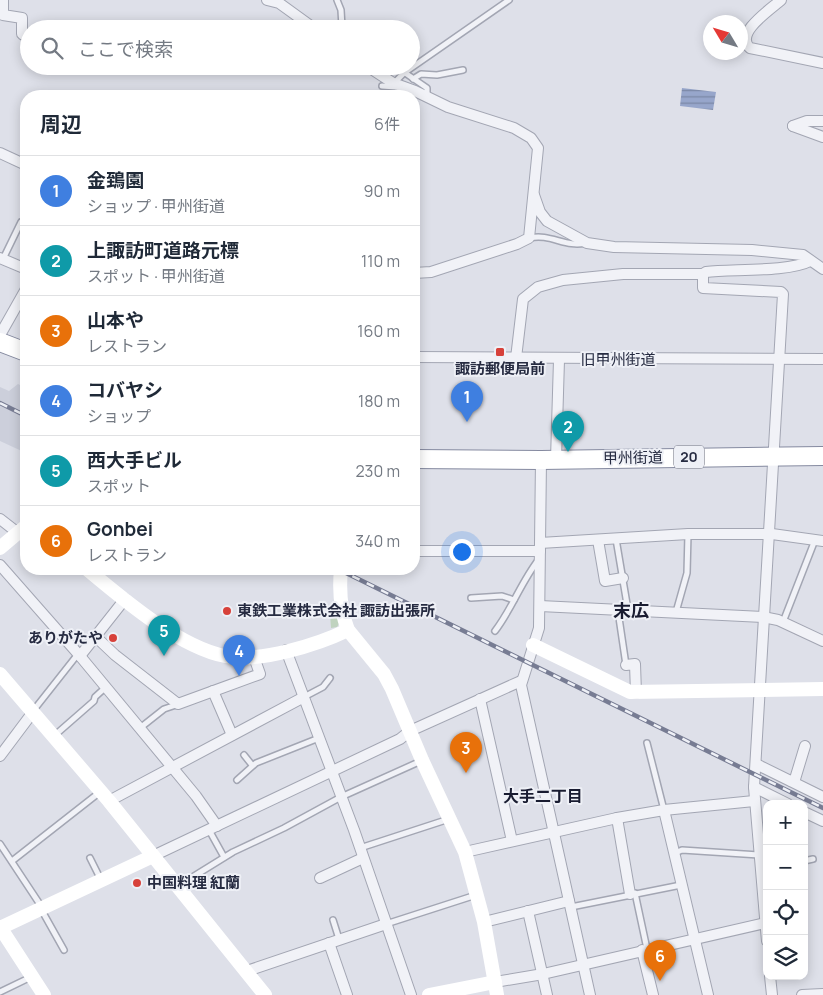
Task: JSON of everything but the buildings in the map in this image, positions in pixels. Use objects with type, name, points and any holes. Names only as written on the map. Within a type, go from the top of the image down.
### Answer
[{"type":"highway","points":[[0,342],[20,350]]},
{"type":"highway","name":"甲州街道","points":[[420,459],[823,456]]},
{"type":"street","points":[[3,0],[3,15],[22,18],[22,20]]},
{"type":"street","points":[[267,0],[279,3],[303,20]]},
{"type":"street","points":[[781,0],[749,29],[745,37],[746,45],[750,48],[823,63]]},
{"type":"street","points":[[382,75],[410,90]]},
{"type":"street","points":[[420,94],[448,107],[514,128],[531,138],[538,148],[534,194],[530,212],[529,238],[499,250],[431,272],[420,273]]},
{"type":"street","points":[[823,121],[793,126],[823,137]]},
{"type":"street","points":[[0,153],[20,162]]},
{"type":"street","points":[[534,194],[540,212],[547,221],[586,243],[614,247],[752,250],[803,255],[823,270]]},
{"type":"street","points":[[2,259],[20,267]]},
{"type":"street","points":[[516,358],[524,299],[538,287],[563,280],[623,274],[703,274],[740,268],[800,266],[810,261]]},
{"type":"street","points":[[703,274],[703,288],[780,292],[783,294],[754,787],[759,855],[763,866]]},
{"type":"street","points":[[0,335],[20,300]]},
{"type":"street","name":"旧甲州街道","points":[[420,357],[559,360],[823,359]]},
{"type":"street","points":[[559,360],[540,551],[534,572],[540,606],[539,628],[521,681],[590,995]]},
{"type":"street","points":[[0,519],[20,526]]},
{"type":"street","points":[[0,548],[20,530]]},
{"type":"street","points":[[420,551],[540,551],[598,540],[688,534],[768,536],[772,534],[819,541]]},
{"type":"street","points":[[598,540],[605,581],[623,578]]},
{"type":"street","points":[[0,565],[79,655],[172,767],[213,828]]},
{"type":"street","points":[[97,575],[125,599],[180,638],[200,648],[226,656],[254,657],[286,650],[348,630]]},
{"type":"street","points":[[341,575],[341,613],[348,630],[384,674],[464,852],[484,922],[496,988]]},
{"type":"street","points":[[79,655],[96,637],[125,599]]},
{"type":"street","points":[[540,606],[763,617],[783,622],[823,641]]},
{"type":"street","points":[[96,637],[115,655],[178,704],[260,674],[254,657]]},
{"type":"street","points":[[533,646],[630,692],[636,693],[823,689]]},
{"type":"street","points":[[286,650],[360,848],[411,995]]},
{"type":"street","points":[[626,665],[635,664],[636,693]]},
{"type":"street","points":[[0,674],[104,796],[265,995]]},
{"type":"street","points":[[44,995],[0,927],[400,739],[410,731],[521,681]]},
{"type":"street","points":[[213,691],[232,735]]},
{"type":"street","points":[[104,796],[172,767],[304,697]]},
{"type":"street","points":[[480,699],[512,841]]},
{"type":"street","points":[[1,752],[33,712]]},
{"type":"street","points":[[791,782],[805,746]]},
{"type":"street","points":[[756,764],[823,797]]},
{"type":"street","points":[[754,787],[780,800]]},
{"type":"street","points":[[464,852],[617,818],[664,810],[754,801]]},
{"type":"street","points":[[664,810],[708,995]]},
{"type":"street","points":[[808,814],[823,821]]},
{"type":"street","points":[[617,818],[632,894]]},
{"type":"street","points":[[320,878],[363,858]]},
{"type":"street","points":[[484,922],[528,911],[570,904]]},
{"type":"street","points":[[528,911],[547,995]]},
{"type":"street","points":[[429,995],[496,988],[583,964],[763,923]]},
{"type":"street","points":[[247,972],[386,924]]},
{"type":"street","points":[[334,941],[347,995]]},
{"type":"street","points":[[645,950],[653,995]]},
{"type":"street","points":[[770,980],[772,995]]},
{"type":"street","points":[[802,995],[823,994]]},
{"type":"lane","points":[[337,0],[341,10],[342,20]]},
{"type":"lane","points":[[420,63],[509,0]]},
{"type":"lane","points":[[420,75],[437,75],[463,70]]},
{"type":"lane","points":[[382,86],[398,85],[403,75]]},
{"type":"lane","points":[[406,75],[427,88],[427,97]]},
{"type":"lane","points":[[413,79],[419,75]]},
{"type":"lane","points":[[2,259],[20,224]]},
{"type":"lane","points":[[529,238],[548,237],[575,244],[586,243]]},
{"type":"lane","points":[[676,614],[687,573],[688,534]]},
{"type":"lane","points":[[616,539],[623,578],[626,665]]},
{"type":"lane","points":[[783,622],[819,541]]},
{"type":"lane","points":[[495,631],[534,572]]},
{"type":"lane","points":[[471,598],[502,596],[514,600]]},
{"type":"lane","points":[[33,712],[79,655]]},
{"type":"lane","points":[[304,697],[323,687],[330,678]]},
{"type":"lane","points":[[54,736],[94,701],[95,697],[106,687]]},
{"type":"lane","points":[[140,728],[164,708],[178,704]]},
{"type":"lane","points":[[237,780],[252,765],[320,738]]},
{"type":"lane","points":[[647,742],[664,810]]},
{"type":"lane","points":[[244,755],[252,765]]},
{"type":"lane","points":[[178,886],[224,857],[284,828],[341,797],[422,760]]},
{"type":"lane","points":[[12,861],[104,796]]},
{"type":"lane","points":[[360,848],[450,818]]},
{"type":"lane","points":[[213,828],[224,857]]},
{"type":"lane","points":[[0,844],[41,908],[64,950]]},
{"type":"lane","points":[[674,853],[682,850],[759,855]]},
{"type":"lane","points":[[90,858],[101,880]]},
{"type":"lane","points":[[808,861],[813,860]]},
{"type":"lane","points":[[570,904],[682,884]]},
{"type":"lane","points":[[386,924],[477,894]]},
{"type":"lane","points":[[632,894],[645,950]]},
{"type":"lane","points":[[333,920],[334,941]]},
{"type":"lane","points":[[0,992],[31,977]]},
{"type":"shaded area","points":[[18,384],[20,385],[20,450],[0,441],[0,387],[9,391]]},
{"type":"green space","points":[[335,609],[340,622],[337,627],[331,628],[330,614]]},
{"type":"water","points":[[682,88],[716,92],[713,110],[680,106]]},
{"type":"railway","points":[[0,403],[20,413]]},
{"type":"railway","points":[[350,575],[823,808]]},
{"type":"place","name":"諏訪郵便局前","points":[[500,352]]},
{"type":"place","name":"金鵄園","points":[[467,422]]},
{"type":"place","name":"上諏訪町道路元標","points":[[568,452]]},
{"type":"place","name":"東鉄工業株式会社 諏訪出張所","points":[[227,611]]},
{"type":"place","name":"ありがたや","points":[[113,638]]},
{"type":"place","name":"西大手ビル","points":[[164,656]]},
{"type":"place","name":"コバヤシ","points":[[239,676]]},
{"type":"place","name":"山本や","points":[[466,773]]},
{"type":"place","name":"中国料理 紅蘭","points":[[137,883]]},
{"type":"place","name":"Gonbei","points":[[660,981]]},
{"type":"district","name":"末広","points":[[631,611]]},
{"type":"district","name":"大手二丁目","points":[[543,796]]}]
